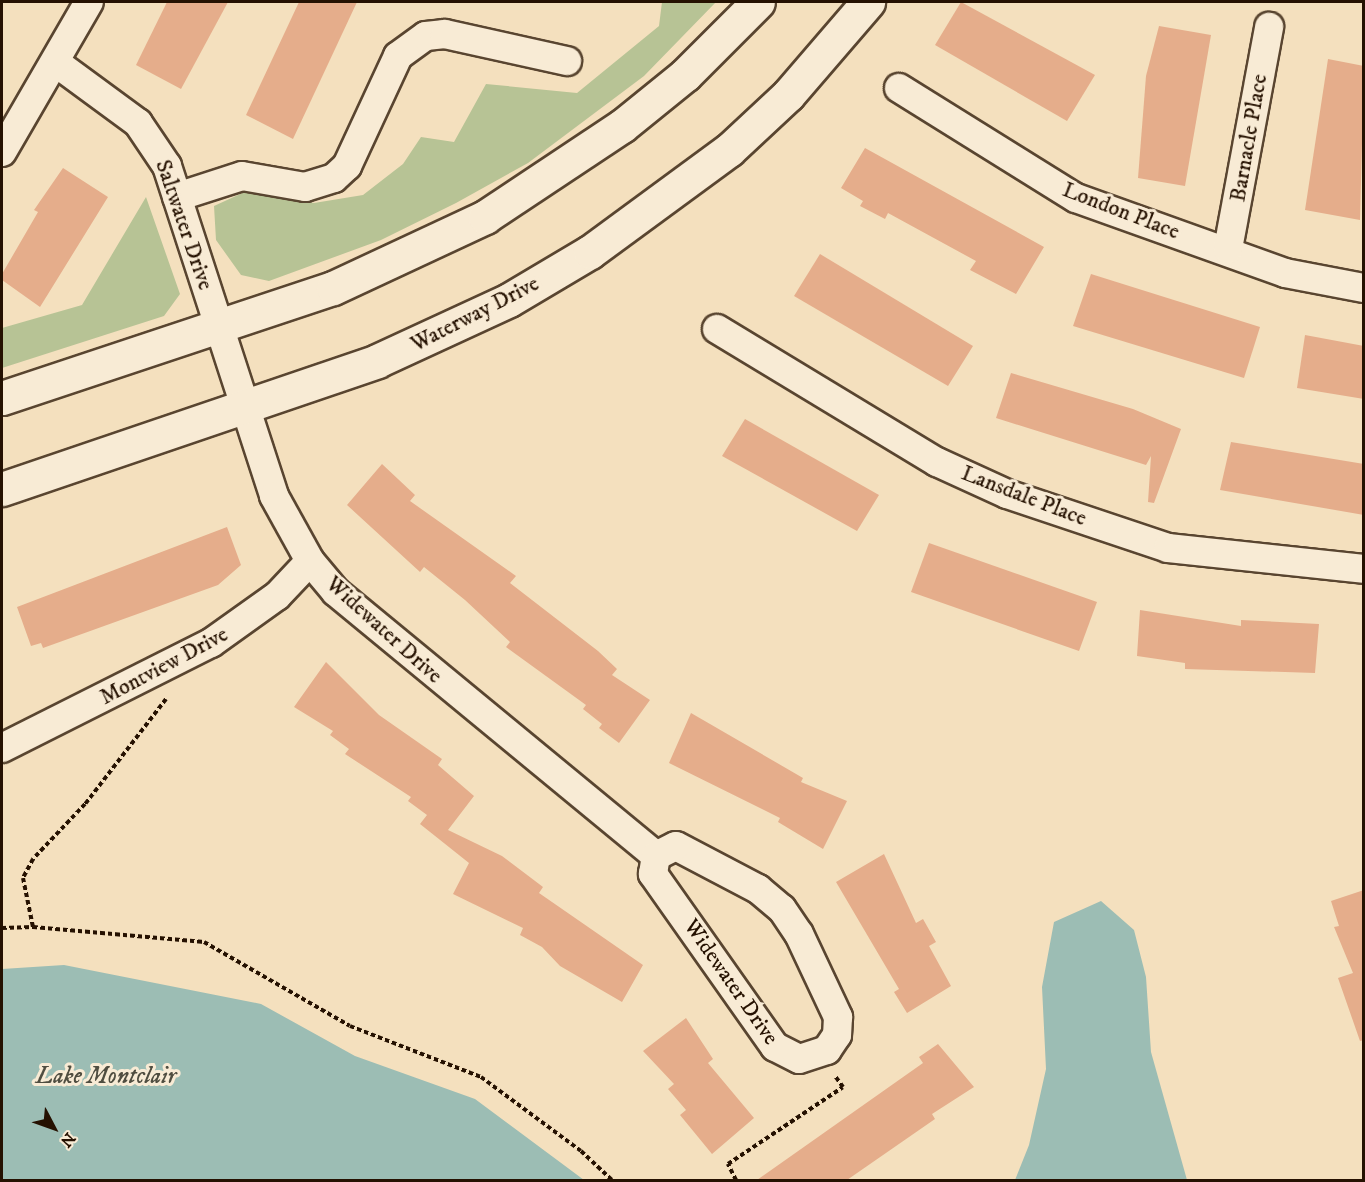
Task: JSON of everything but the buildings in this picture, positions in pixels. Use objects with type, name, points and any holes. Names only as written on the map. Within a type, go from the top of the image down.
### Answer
[{"type":"street","points":[[2,152],[89,2]]},
{"type":"street","points":[[2,398],[219,326],[395,263],[528,192],[685,75],[758,2]]},
{"type":"street","name":"Waterway Drive","points":[[2,489],[245,409],[424,342],[590,252],[729,150],[788,95],[868,2]]},
{"type":"street","name":"Barnacle Place","points":[[1228,249],[1269,27]]},
{"type":"street","points":[[177,197],[242,176],[304,187],[334,178],[346,166],[398,56],[426,36],[446,34],[567,61]]},
{"type":"street","name":"Saltwater Drive","points":[[55,62],[138,123],[167,166],[219,326]]},
{"type":"street","name":"London Place","points":[[898,88],[1076,198],[1228,249],[1285,273],[1364,288]]},
{"type":"street","name":"Widewater Drive","points":[[219,326],[274,496],[310,561],[370,621],[656,855],[653,874],[775,1047],[799,1059],[819,1054]]},
{"type":"street","name":"Lansdale Place","points":[[717,329],[937,462],[1007,494],[1168,548],[1364,569]]},
{"type":"street","name":"Montview Drive","points":[[2,748],[211,644],[277,596],[310,561]]},
{"type":"street","points":[[656,855],[676,846],[758,889],[782,909],[800,934],[838,1017],[837,1035],[819,1054]]},
{"type":"path","points":[[33,927],[23,878],[33,859],[85,804],[168,696]]},
{"type":"path","points":[[2,928],[33,927],[204,942],[350,1026],[482,1077],[581,1150],[612,1180]]},
{"type":"path","points":[[736,1180],[728,1164],[843,1087],[819,1054]]},
{"type":"green space","points":[[662,2],[716,2],[644,76],[528,163],[456,203],[381,240],[269,281],[241,275],[216,240],[214,206],[249,190],[314,203],[363,195],[403,164],[421,137],[454,142],[486,84],[577,93],[659,26]]},
{"type":"green space","points":[[146,197],[180,294],[164,316],[2,368],[2,328],[82,305]]},
{"type":"water","points":[[1101,901],[1134,930],[1146,977],[1151,1052],[1187,1180],[1015,1180],[1029,1145],[1046,1069],[1042,987],[1054,922]]},
{"type":"water","name":"Lake Montclair","points":[[64,965],[261,1004],[355,1056],[475,1099],[584,1180],[2,1180],[2,969]]}]
